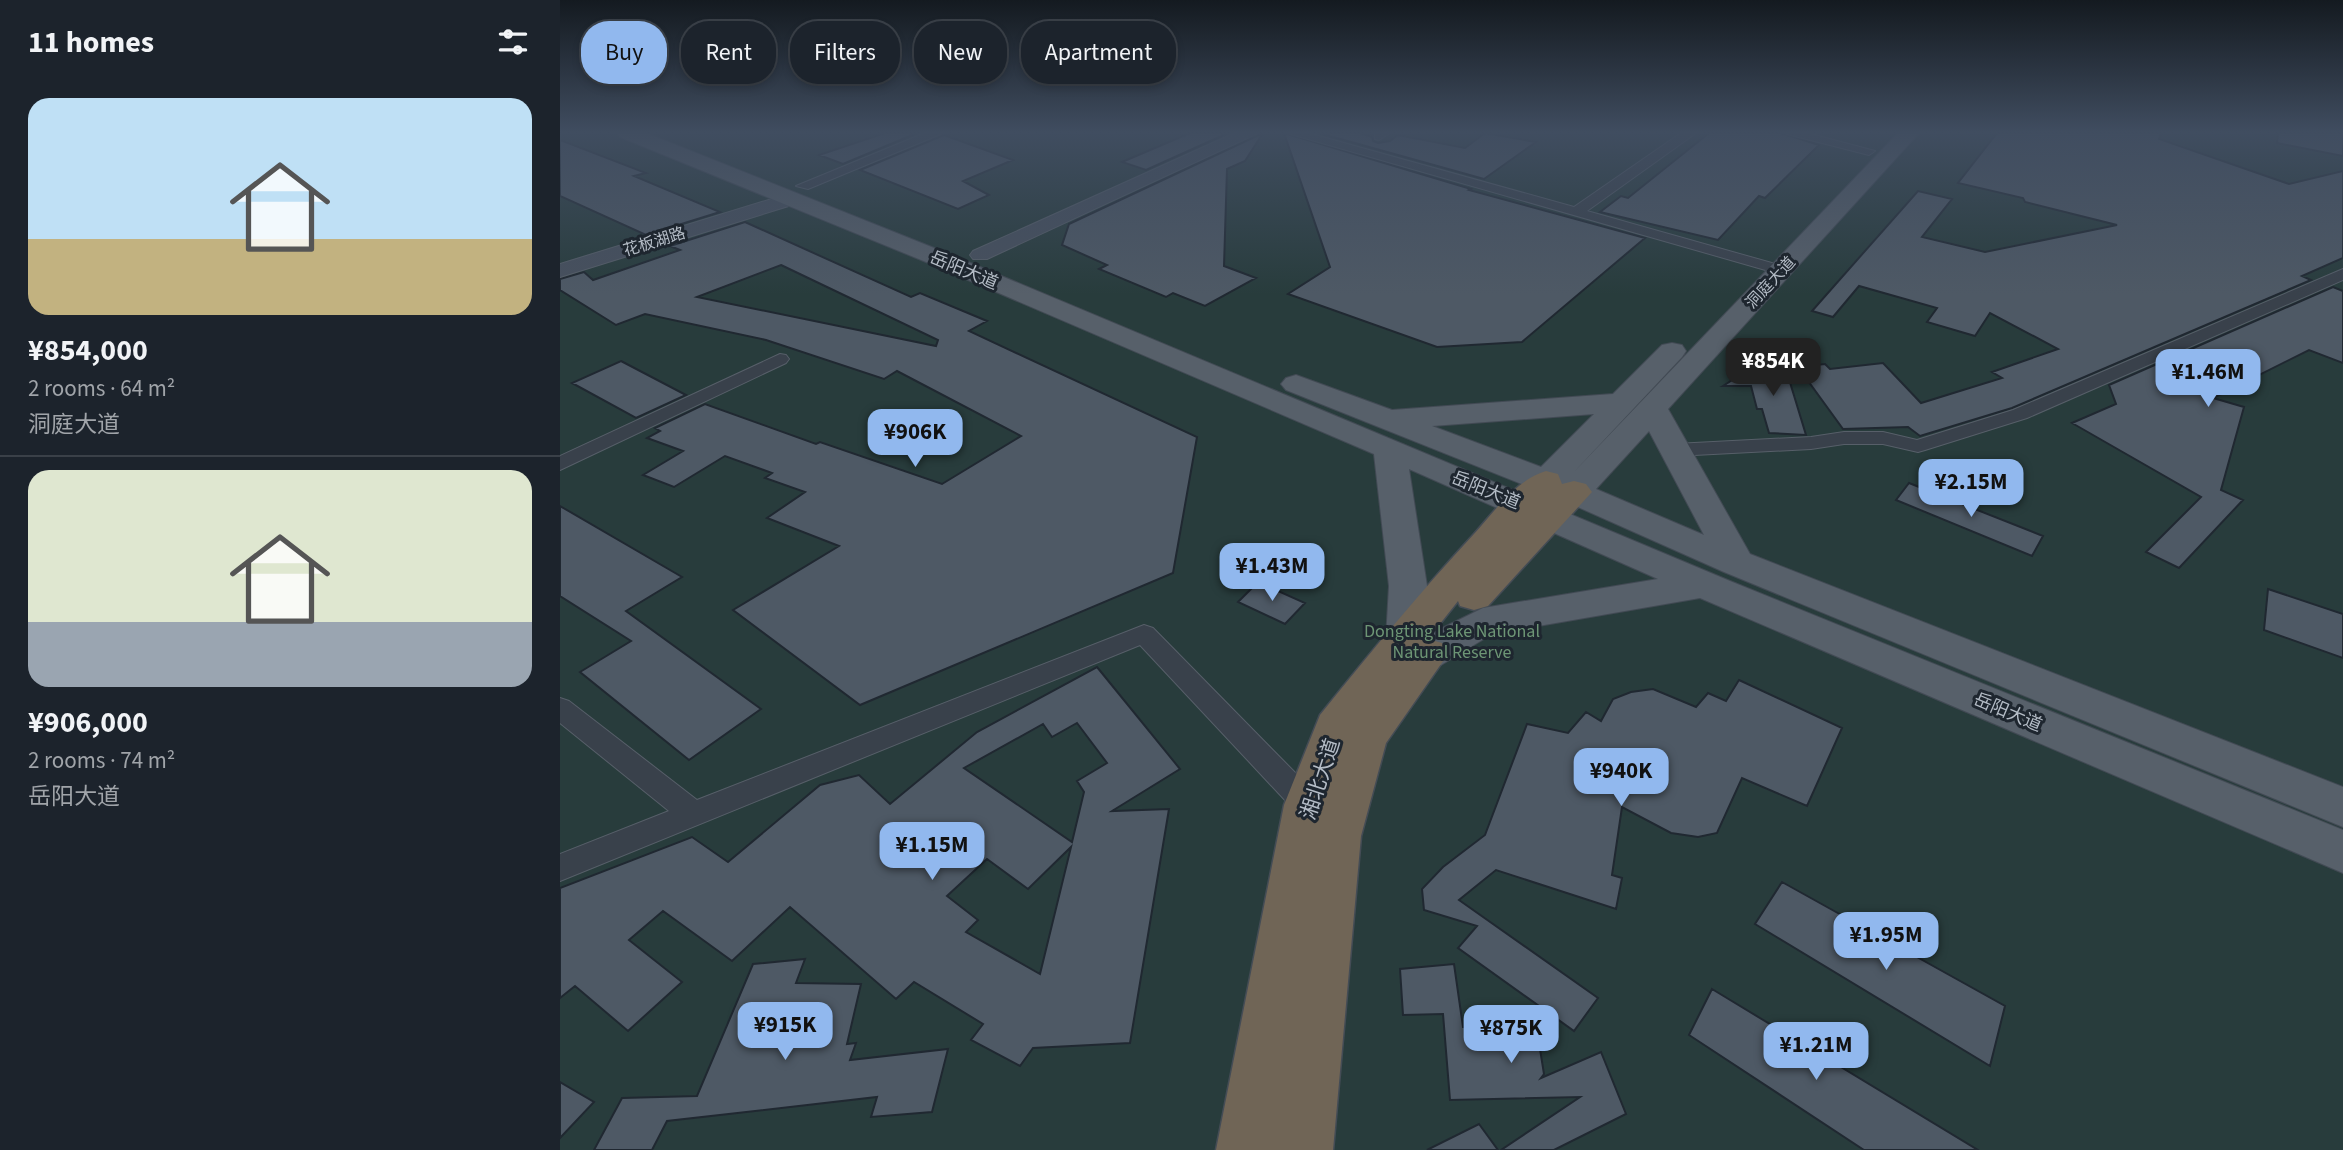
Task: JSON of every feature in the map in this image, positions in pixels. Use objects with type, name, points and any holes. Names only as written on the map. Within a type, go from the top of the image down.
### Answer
[{"type":"highway","name":"湘北大道","points":[[1247,1150],[1308,805],[1336,728],[1416,646],[1454,617],[1548,499]]},
{"type":"highway","name":"湘北大道","points":[[1302,1150],[1336,836],[1365,737],[1416,646]]},
{"type":"main road","name":"岳阳大道","points":[[777,187],[973,251],[1387,435]]},
{"type":"main road","name":"岳阳大道","points":[[782,187],[940,260],[1548,499],[1737,563],[2343,807]]},
{"type":"main road","name":"洞庭大道","points":[[1769,267],[1839,187]]},
{"type":"main road","name":"洞庭大道","points":[[1548,499],[1769,267],[1853,187]]},
{"type":"main road","points":[[1703,584],[1483,622],[1416,646],[1387,435],[1636,406],[1675,450],[1737,563]]},
{"type":"main road","name":"岳阳大道","points":[[1548,499],[1703,584],[2343,852]]},
{"type":"street","points":[[795,193],[810,187]]},
{"type":"street","points":[[973,251],[1110,187]]},
{"type":"street","points":[[973,251],[1124,187]]},
{"type":"street","points":[[1482,187],[1769,267]]},
{"type":"street","points":[[1575,213],[1613,187]]},
{"type":"street","name":"花板湖路","points":[[560,271],[795,193]]},
{"type":"street","points":[[1675,450],[1811,443],[1844,438],[1882,438],[1918,446],[2020,414],[2343,274]]},
{"type":"street","points":[[560,464],[780,359]]},
{"type":"street","points":[[560,868],[1144,634],[1308,805]]},
{"type":"street","points":[[560,708],[695,815]]},
{"type":"green space","name":"Dongting Lake National Natural Reserve","points":[[560,187],[2343,187],[2343,1150],[560,1150]]},
{"type":"building","points":[[560,187],[659,187],[720,212],[646,235],[560,196]]},
{"type":"building","points":[[902,187],[974,187],[989,195],[958,209]]},
{"type":"building","points":[[1149,187],[1226,187],[1224,266],[1256,278],[1205,306],[1173,293],[1166,297],[1099,269],[1107,265],[1062,245],[1069,224]]},
{"type":"building","points":[[1302,187],[1463,187],[1645,238],[1522,342],[1437,347],[1288,294],[1330,267]]},
{"type":"building","points":[[1642,187],[1777,187],[1765,198],[1759,196],[1718,240],[1600,212],[1621,196],[1628,198]]},
{"type":"building","points":[[1974,187],[2343,187],[2343,258],[2302,276],[2311,280],[2012,408],[1920,436],[1908,427],[1843,429],[1798,367],[1825,364],[1830,369],[1883,363],[1921,403],[2002,378],[1992,372],[2058,349],[1990,313],[1975,336],[1927,322],[1937,308],[1859,286],[1833,317],[1812,311],[1918,191],[1952,199],[1922,237],[1985,252],[2117,225],[2025,202],[2023,198]]},
{"type":"building","points":[[745,222],[911,297],[920,293],[987,321],[969,331],[1197,437],[1173,573],[860,705],[733,610],[839,546],[767,518],[805,492],[765,478],[772,473],[725,456],[674,487],[643,475],[683,451],[647,438],[660,431],[655,428],[705,404],[816,444],[820,442],[942,484],[1021,436],[897,371],[884,379],[766,340],[645,314],[616,325],[560,290],[560,279],[584,272],[593,280],[680,250],[670,246]],"holes":[[[781,265],[938,340],[936,346],[697,297]]]},
{"type":"building","points":[[2333,287],[2343,291],[2343,363],[2309,350],[2213,398],[2244,407],[2221,490],[2243,500],[2179,568],[2146,552],[2201,497],[2072,423],[2116,404],[2109,385]]},
{"type":"building","points":[[621,361],[686,395],[636,418],[572,383]]},
{"type":"building","points":[[1754,366],[1785,366],[1806,435],[1769,433],[1762,409],[1757,409],[1751,386],[1723,386]]},
{"type":"building","points":[[1909,483],[2043,536],[2032,556],[1896,500]]},
{"type":"building","points":[[560,506],[682,577],[626,611],[761,709],[689,760],[580,672],[631,641],[560,596]]},
{"type":"building","points":[[1258,582],[1305,603],[1285,624],[1238,602]]},
{"type":"building","points":[[2268,589],[2343,614],[2343,658],[2264,630]]},
{"type":"building","points":[[1097,667],[1180,769],[1112,811],[1169,809],[1130,1043],[1033,1048],[1020,1066],[971,1040],[983,1024],[914,982],[896,999],[790,907],[732,961],[663,911],[629,940],[682,982],[628,1031],[575,986],[560,998],[560,888],[692,837],[728,862],[820,785],[859,775],[890,804],[977,732]],"holes":[[[1077,723],[1107,763],[1077,781],[1084,792],[1072,842],[964,768],[1043,724],[1052,737]],[[1071,847],[1040,974],[966,932],[978,920],[947,896],[987,859],[1028,889]]]},
{"type":"building","points":[[1739,680],[1842,728],[1807,806],[1742,778],[1717,833],[1698,837],[1671,833],[1622,807],[1612,875],[1622,878],[1616,909],[1496,870],[1459,900],[1598,998],[1574,1031],[1458,948],[1477,926],[1424,910],[1422,889],[1443,867],[1485,835],[1527,724],[1568,733],[1586,712],[1601,721],[1613,699],[1631,692],[1653,689],[1696,707],[1708,693],[1726,701]]},
{"type":"building","points":[[1782,882],[2005,1006],[1990,1066],[1755,924]]},
{"type":"building","points":[[805,959],[796,983],[861,984],[847,1044],[856,1043],[850,1060],[948,1049],[932,1112],[871,1117],[877,1097],[667,1121],[652,1150],[594,1150],[622,1098],[697,1096],[753,964]]},
{"type":"building","points":[[1454,964],[1463,1027],[1536,1024],[1544,1074],[1541,1078],[1601,1052],[1626,1114],[1554,1150],[1501,1150],[1580,1097],[1450,1100],[1443,1014],[1403,1015],[1400,969]]},
{"type":"building","points":[[1712,989],[1978,1150],[1864,1150],[1689,1035]]},
{"type":"building","points":[[560,1082],[594,1102],[560,1138]]},
{"type":"building","points":[[1479,1124],[1498,1150],[1427,1150]]}]
